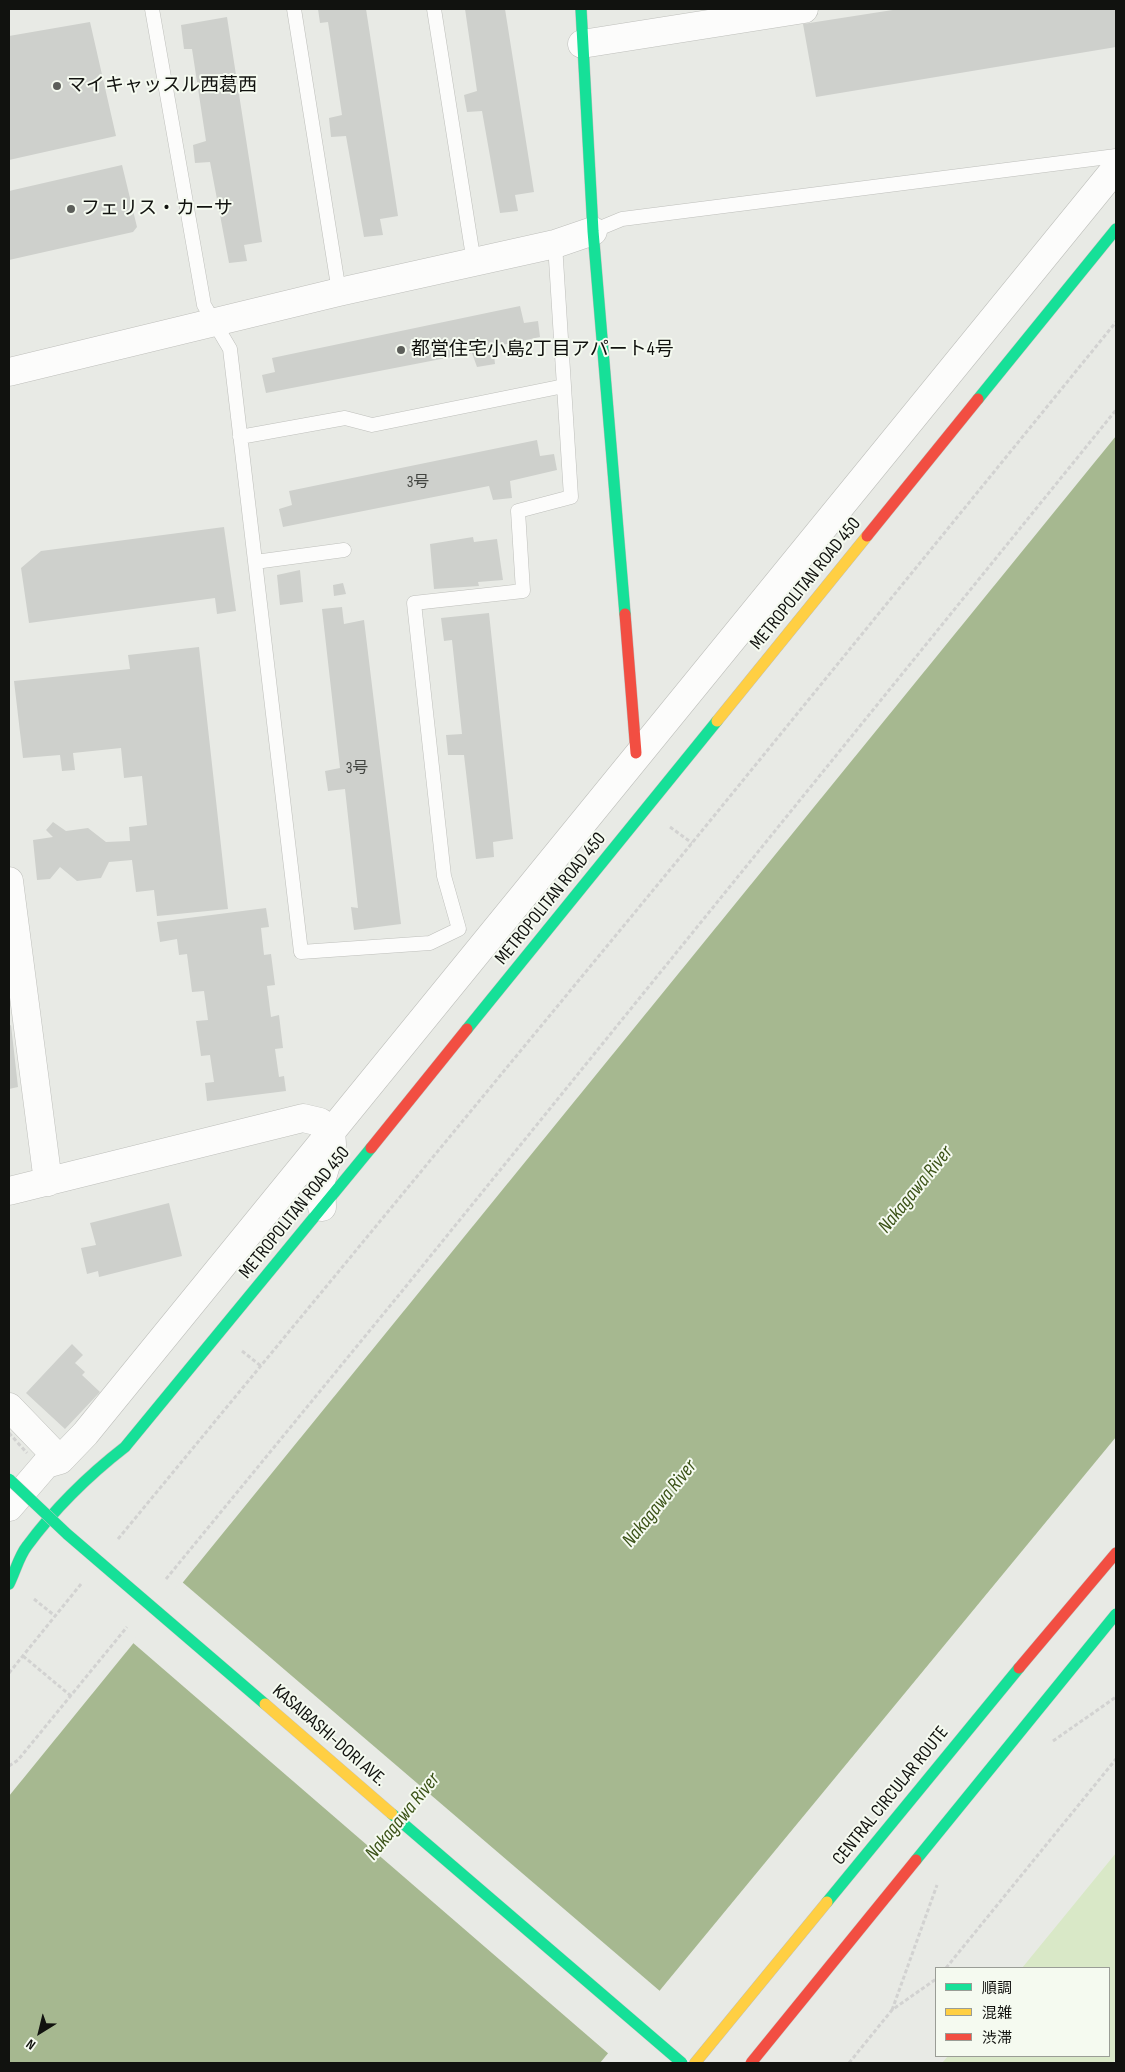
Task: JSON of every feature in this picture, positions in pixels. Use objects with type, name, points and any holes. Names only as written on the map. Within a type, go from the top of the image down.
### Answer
[{"type":"main road","points":[[581,9],[593,231],[636,753]]},
{"type":"main road","name":"METROPOLITAN ROAD 450","points":[[9,1584],[26,1548],[66,1500],[99,1467],[125,1447],[661,792],[1116,229]]},
{"type":"main road","name":"KASAIBASHI-DORI AVE.","points":[[9,1479],[67,1534],[682,2063]]},
{"type":"main road","name":"CENTRAL CIRCULAR ROUTE","points":[[695,2063],[1042,1639],[1116,1553]]},
{"type":"main road","points":[[751,2063],[1116,1614]]},
{"type":"street","points":[[582,44],[804,9]]},
{"type":"street","points":[[9,1507],[46,1464],[60,1460],[85,1434],[482,946],[636,753],[1116,168]]},
{"type":"street","points":[[9,372],[338,292],[555,244],[593,231]]},
{"type":"street","points":[[9,889],[48,1182]]},
{"type":"street","points":[[9,1191],[303,1118],[320,1122],[331,1130]]},
{"type":"street","points":[[322,1207],[321,1181],[332,1145],[331,1130]]},
{"type":"street","points":[[9,1407],[60,1460]]},
{"type":"lane","points":[[152,9],[204,305],[212,322],[230,349],[301,952],[430,943],[459,929]]},
{"type":"lane","points":[[294,9],[338,292]]},
{"type":"lane","points":[[434,9],[474,263]]},
{"type":"lane","points":[[593,231],[622,219],[1116,156]]},
{"type":"lane","points":[[482,946],[459,929],[444,876],[414,603],[523,591],[518,511],[571,497],[555,244]]},
{"type":"lane","points":[[240,437],[345,418],[372,424],[564,386]]},
{"type":"lane","points":[[255,562],[344,550]]},
{"type":"path","points":[[112,1546],[692,844],[1116,322]]},
{"type":"path","points":[[165,1581],[1116,410]]},
{"type":"path","points":[[9,1673],[82,1583]]},
{"type":"path","points":[[9,1766],[18,1760],[127,1627]]},
{"type":"path","points":[[22,1656],[71,1696]]},
{"type":"path","points":[[947,1967],[1116,1759]]},
{"type":"path","points":[[848,2063],[892,2010],[935,1980]]},
{"type":"shaded area","points":[[1116,1853],[1116,2059],[1113,2063],[942,2063],[947,2057],[1110,2057],[1110,1967],[1023,1967]]},
{"type":"water","name":"Nakagawa River","points":[[1116,436],[1116,1437],[600,2063],[9,2063],[9,1796]]},
{"type":"pier","points":[[181,1581],[661,1992],[610,2055],[132,1642]]},
{"type":"building","points":[[318,9],[366,9],[398,216],[380,219],[383,235],[364,237],[346,136],[331,137],[329,118],[342,115],[328,22],[320,23]]},
{"type":"building","points":[[465,9],[505,9],[534,192],[515,195],[518,211],[500,213],[482,111],[467,112],[464,95],[477,91]]},
{"type":"building","points":[[899,9],[1116,9],[1116,47],[816,97],[803,24]]},
{"type":"building","points":[[227,17],[262,242],[244,245],[247,261],[229,263],[210,162],[195,163],[193,145],[206,141],[192,49],[184,49],[181,25]]},
{"type":"building","name":"マイキャッスル西葛西","points":[[90,22],[116,136],[9,160],[9,36]]},
{"type":"building","name":"フェリス・カーサ","points":[[122,165],[137,227],[133,232],[9,260],[9,191]]},
{"type":"building","name":"都営住宅小島2丁目アパート4号","points":[[520,306],[524,323],[538,321],[540,337],[493,347],[495,364],[477,367],[472,353],[266,393],[262,375],[275,372],[272,358]]},
{"type":"building","points":[[537,440],[540,456],[554,454],[557,470],[510,481],[512,498],[493,500],[489,486],[283,527],[279,509],[292,505],[289,491]]},
{"type":"building","points":[[224,527],[236,611],[217,614],[215,598],[29,623],[21,568],[41,551]]},
{"type":"building","points":[[473,537],[474,542],[497,539],[503,580],[478,582],[479,586],[434,589],[430,544]]},
{"type":"building","points":[[300,570],[303,602],[280,605],[277,575]]},
{"type":"building","points":[[343,583],[346,594],[334,596],[333,585]]},
{"type":"building","points":[[342,607],[344,624],[364,620],[401,924],[354,930],[351,907],[358,908],[345,789],[328,791],[325,771],[340,768],[322,609]]},
{"type":"building","points":[[489,613],[513,839],[493,842],[494,857],[476,859],[464,755],[448,755],[446,735],[462,734],[452,640],[444,641],[441,618]]},
{"type":"building","points":[[199,647],[228,909],[157,916],[154,890],[136,892],[132,860],[109,862],[101,878],[77,881],[60,867],[50,879],[37,880],[33,840],[53,837],[46,830],[53,822],[66,831],[88,828],[106,842],[130,841],[129,827],[147,825],[142,776],[124,778],[121,748],[73,753],[75,770],[62,771],[60,755],[23,758],[14,681],[130,669],[128,655]]},
{"type":"building","points":[[266,908],[269,927],[261,928],[264,955],[271,954],[275,985],[267,986],[271,1017],[279,1015],[283,1048],[275,1049],[279,1077],[284,1076],[286,1091],[207,1101],[205,1083],[214,1082],[210,1055],[201,1056],[196,1021],[208,1020],[204,991],[192,992],[187,954],[179,955],[177,939],[160,942],[157,922]]},
{"type":"building","points":[[11,1025],[18,1087],[9,1089],[9,1026]]},
{"type":"building","points":[[169,1203],[182,1256],[99,1277],[98,1271],[87,1274],[81,1248],[96,1245],[90,1223]]},
{"type":"building","points":[[72,1344],[83,1355],[75,1363],[85,1372],[82,1375],[100,1392],[65,1429],[26,1393]]},
{"type":"traffic: fast","points":[[581,9],[593,231],[625,614]]},
{"type":"traffic: fast","points":[[978,399],[1116,229]]},
{"type":"traffic: fast","points":[[467,1029],[717,721]]},
{"type":"traffic: fast","points":[[9,1584],[22,1554],[49,1518],[98,1469],[125,1447],[371,1148]]},
{"type":"traffic: fast","points":[[9,1479],[67,1534],[265,1704]]},
{"type":"traffic: fast","points":[[916,1860],[1116,1614]]},
{"type":"traffic: fast","points":[[827,1902],[1019,1668]]},
{"type":"traffic: fast","points":[[392,1814],[682,2063]]},
{"type":"traffic: slow","points":[[717,721],[867,536]]},
{"type":"traffic: slow","points":[[265,1704],[392,1814]]},
{"type":"traffic: slow","points":[[695,2063],[827,1902]]},
{"type":"traffic: jam","points":[[867,536],[978,399]]},
{"type":"traffic: jam","points":[[625,614],[636,753]]},
{"type":"traffic: jam","points":[[371,1148],[467,1029]]},
{"type":"traffic: jam","points":[[1019,1668],[1116,1553]]},
{"type":"traffic: jam","points":[[751,2063],[916,1860]]},
{"type":"place","name":"マイキャッスル西葛西","points":[[57,86]]},
{"type":"place","name":"フェリス・カーサ","points":[[71,209]]},
{"type":"place","name":"都営住宅小島2丁目アパート4号","points":[[401,350]]}]
